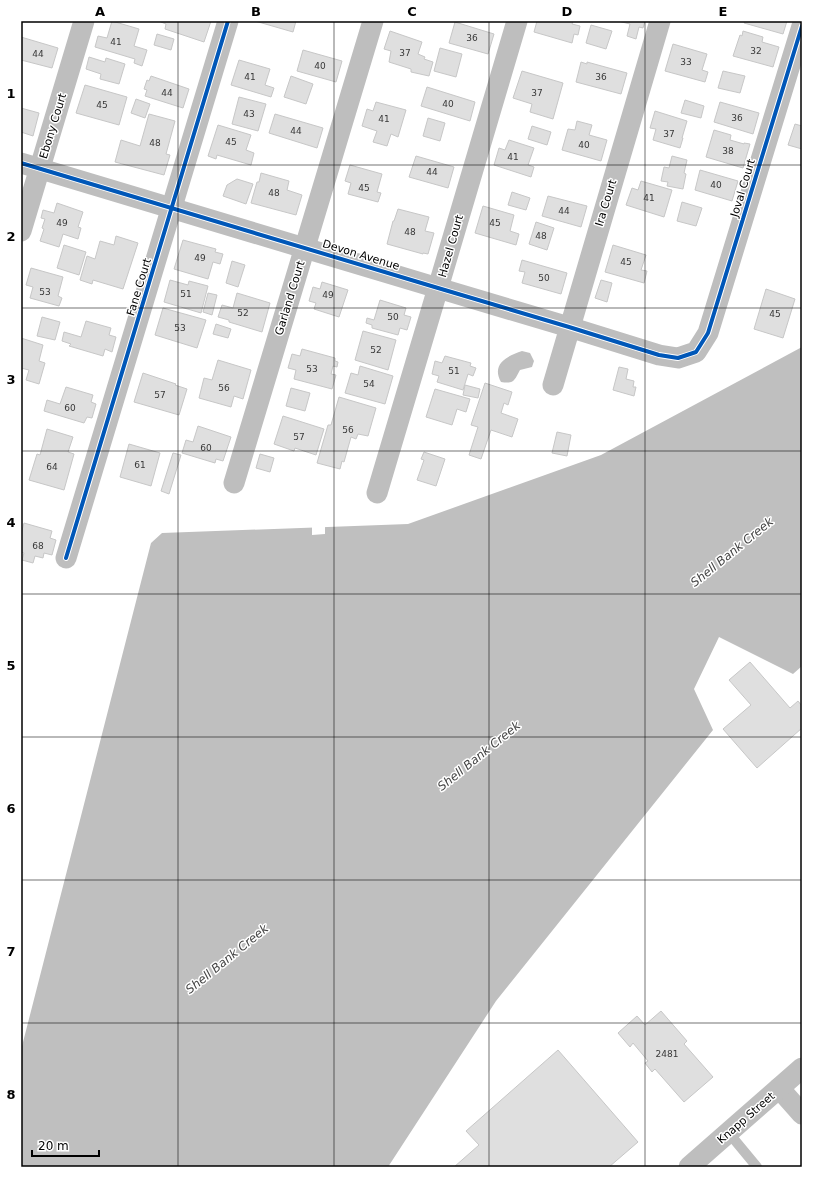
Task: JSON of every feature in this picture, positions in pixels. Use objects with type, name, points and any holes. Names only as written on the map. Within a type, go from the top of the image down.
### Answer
[{"type":"street","name":"Ebony Court","points":[[21,231],[31,165],[84,21]]},
{"type":"street","name":"Fane Court","points":[[66,558],[228,21]]},
{"type":"street","name":"Garland Court","points":[[234,483],[372,21]]},
{"type":"street","name":"Hazel Court","points":[[377,493],[517,21]]},
{"type":"street","name":"Ira Court","points":[[552,386],[660,21]]},
{"type":"street","name":"Joval Court","points":[[696,352],[708,333],[802,26]]},
{"type":"street","name":"Devon Avenue","points":[[31,165],[659,354],[678,358],[696,352]]},
{"type":"street","name":"Knapp Street","points":[[689,1167],[802,1068]]},
{"type":"street","points":[[779,1088],[802,1114]]},
{"type":"lane","points":[[728,1132],[758,1167]]},
{"type":"water","name":"Shell Bank Creek","points":[[802,347],[802,666],[793,674],[719,637],[694,689],[713,730],[496,1001],[388,1167],[21,1167],[21,1050],[151,543],[162,533],[408,524],[601,455]]},
{"type":"water","points":[[522,351],[530,353],[534,361],[532,367],[520,370],[515,379],[509,383],[501,382],[498,376],[499,366],[506,358]]},
{"type":"pier","points":[[325,525],[325,534],[312,535],[312,526]]},
{"type":"building","points":[[112,21],[139,29],[134,46],[147,50],[142,66],[134,63],[135,59],[95,47],[98,36],[107,38]]},
{"type":"building","points":[[161,21],[211,21],[204,42],[165,29],[166,24]]},
{"type":"building","points":[[255,21],[296,21],[293,32]]},
{"type":"building","points":[[537,21],[573,21],[572,24],[580,26],[578,35],[574,34],[572,43],[534,32]]},
{"type":"building","points":[[618,21],[645,21],[643,28],[639,27],[636,39],[627,36],[630,24]]},
{"type":"building","points":[[745,21],[787,21],[783,34],[744,23]]},
{"type":"building","points":[[455,22],[494,34],[488,54],[449,43]]},
{"type":"building","points":[[591,25],[612,31],[606,49],[586,43]]},
{"type":"building","points":[[390,31],[422,42],[418,54],[425,57],[424,59],[433,62],[429,76],[411,72],[411,69],[389,62],[391,51],[384,49]]},
{"type":"building","points":[[743,31],[763,37],[762,42],[779,47],[773,67],[733,56],[740,35],[742,36]]},
{"type":"building","points":[[157,34],[174,39],[171,50],[154,45]]},
{"type":"building","points":[[21,37],[58,48],[52,68],[21,60]]},
{"type":"building","points":[[673,44],[707,54],[702,70],[708,72],[705,82],[665,71]]},
{"type":"building","points":[[440,48],[462,54],[456,77],[434,71]]},
{"type":"building","points":[[303,50],[342,61],[336,82],[297,71]]},
{"type":"building","points":[[89,57],[105,62],[106,58],[125,64],[119,84],[100,79],[101,74],[86,69]]},
{"type":"building","points":[[239,60],[270,69],[265,85],[274,88],[271,97],[231,85]]},
{"type":"building","points":[[581,62],[587,64],[587,62],[627,73],[621,94],[576,82]]},
{"type":"building","points":[[522,71],[563,83],[553,119],[530,112],[532,104],[513,98]]},
{"type":"building","points":[[723,71],[745,76],[740,93],[718,88]]},
{"type":"building","points":[[151,76],[189,89],[183,108],[145,96],[147,90],[144,89],[147,80],[149,81]]},
{"type":"building","points":[[291,76],[313,84],[306,104],[284,97]]},
{"type":"building","points":[[85,85],[127,97],[119,125],[76,113]]},
{"type":"building","points":[[427,87],[475,102],[470,121],[421,106]]},
{"type":"building","points":[[239,97],[266,104],[258,131],[232,124]]},
{"type":"building","points":[[136,99],[150,104],[145,118],[131,113]]},
{"type":"building","points":[[685,100],[704,106],[701,118],[681,113]]},
{"type":"building","points":[[376,102],[406,110],[398,137],[391,134],[387,146],[373,142],[377,131],[362,126],[367,109],[373,111]]},
{"type":"building","points":[[720,102],[759,113],[753,134],[714,122]]},
{"type":"building","points":[[21,108],[39,113],[33,136],[21,132]]},
{"type":"building","points":[[655,111],[687,121],[680,148],[653,140],[656,129],[650,128]]},
{"type":"building","points":[[149,114],[175,121],[166,154],[170,155],[164,175],[115,162],[121,140],[140,146]]},
{"type":"building","points":[[275,114],[323,128],[317,148],[269,133]]},
{"type":"building","points":[[428,118],[445,123],[440,141],[423,136]]},
{"type":"building","points":[[577,121],[592,125],[589,135],[607,140],[601,161],[562,150],[568,129],[575,130]]},
{"type":"building","points":[[795,124],[802,126],[802,149],[788,145]]},
{"type":"building","points":[[218,125],[251,135],[246,150],[254,153],[251,165],[217,155],[216,159],[208,156]]},
{"type":"building","points":[[532,126],[551,132],[547,145],[528,139]]},
{"type":"building","points":[[714,130],[731,135],[730,140],[750,144],[743,168],[706,157]]},
{"type":"building","points":[[509,140],[534,148],[528,165],[534,167],[531,177],[494,165],[499,148],[505,150]]},
{"type":"building","points":[[416,156],[454,167],[448,188],[409,177]]},
{"type":"building","points":[[672,156],[687,160],[683,189],[667,186],[668,182],[661,181],[664,167],[669,168]]},
{"type":"building","points":[[350,165],[382,174],[377,192],[381,193],[378,202],[348,194],[351,183],[345,181]]},
{"type":"building","points":[[700,170],[738,181],[732,201],[695,190]]},
{"type":"building","points":[[261,173],[289,181],[287,190],[302,195],[296,215],[251,203]]},
{"type":"building","points":[[237,179],[253,184],[246,204],[223,196],[227,185]]},
{"type":"building","points":[[641,181],[672,190],[664,217],[626,205],[632,188],[638,190]]},
{"type":"building","points":[[512,192],[530,198],[526,210],[508,205]]},
{"type":"building","points":[[548,196],[587,206],[581,227],[542,216]]},
{"type":"building","points":[[682,202],[702,208],[696,226],[677,221]]},
{"type":"building","points":[[57,203],[83,212],[78,227],[81,228],[78,239],[63,234],[59,247],[40,241],[44,229],[42,228],[45,219],[41,218],[43,210],[54,213]]},
{"type":"building","points":[[483,206],[514,215],[510,231],[519,234],[516,245],[475,233]]},
{"type":"building","points":[[398,209],[429,217],[425,231],[434,233],[428,254],[387,244]]},
{"type":"building","points":[[536,222],[554,228],[547,250],[529,244]]},
{"type":"building","points":[[116,236],[138,243],[123,289],[93,280],[92,284],[80,280],[87,256],[95,259],[100,241],[114,245]]},
{"type":"building","points":[[183,240],[216,249],[215,252],[223,254],[220,264],[213,262],[208,279],[174,269]]},
{"type":"building","points":[[64,245],[86,252],[79,275],[57,268]]},
{"type":"building","points":[[613,245],[646,255],[641,270],[647,271],[644,283],[605,272]]},
{"type":"building","points":[[522,260],[567,273],[561,294],[522,283],[525,272],[519,271]]},
{"type":"building","points":[[232,261],[245,265],[238,287],[226,283]]},
{"type":"building","points":[[31,268],[63,277],[58,296],[62,298],[59,306],[30,298],[33,287],[26,285]]},
{"type":"building","points":[[170,280],[188,285],[189,281],[208,286],[201,313],[164,302]]},
{"type":"building","points":[[601,280],[612,283],[607,302],[595,298]]},
{"type":"building","points":[[322,282],[348,290],[339,317],[314,309],[316,303],[309,301],[313,287],[320,289]]},
{"type":"building","points":[[766,289],[795,299],[783,338],[754,329]]},
{"type":"building","points":[[208,293],[217,295],[212,315],[203,312]]},
{"type":"building","points":[[237,293],[270,303],[262,332],[218,317],[222,305],[233,308]]},
{"type":"building","points":[[380,300],[406,308],[404,315],[411,317],[407,330],[400,328],[398,335],[372,328],[372,325],[366,323],[367,318],[374,320]]},
{"type":"building","points":[[163,308],[206,320],[197,348],[155,335]]},
{"type":"building","points":[[42,317],[60,322],[55,340],[37,336]]},
{"type":"building","points":[[86,321],[111,328],[109,335],[116,337],[112,352],[105,349],[103,356],[69,346],[71,344],[62,341],[64,332],[81,337]]},
{"type":"building","points":[[216,324],[231,329],[228,338],[213,334]]},
{"type":"building","points":[[363,331],[396,340],[388,370],[355,360]]},
{"type":"building","points":[[21,338],[43,345],[39,361],[45,363],[39,384],[26,380],[29,370],[21,368]]},
{"type":"building","points":[[302,349],[335,358],[335,361],[338,362],[337,367],[333,366],[331,374],[336,375],[332,389],[294,379],[296,370],[288,368],[292,354],[300,356]]},
{"type":"building","points":[[445,356],[471,363],[470,366],[476,368],[473,376],[468,374],[463,390],[437,382],[439,376],[432,374],[435,361],[442,363]]},
{"type":"building","points":[[218,360],[251,370],[243,399],[234,396],[231,407],[199,398],[204,378],[212,380]]},
{"type":"building","points":[[360,366],[393,376],[385,404],[345,393],[351,373],[358,375]]},
{"type":"building","points":[[619,367],[628,369],[626,379],[634,381],[633,387],[636,387],[634,396],[613,390]]},
{"type":"building","points":[[143,373],[187,389],[179,415],[134,402]]},
{"type":"building","points":[[485,383],[512,392],[508,405],[504,403],[501,413],[518,419],[512,437],[491,430],[481,459],[469,455],[478,427],[471,425]]},
{"type":"building","points":[[465,385],[480,389],[478,398],[463,395]]},
{"type":"building","points":[[66,387],[93,395],[91,402],[96,404],[92,418],[87,417],[84,423],[44,411],[47,400],[60,404]]},
{"type":"building","points":[[291,388],[310,393],[305,411],[286,406]]},
{"type":"building","points":[[435,389],[470,399],[466,412],[457,409],[452,425],[426,417]]},
{"type":"building","points":[[339,397],[376,408],[368,436],[358,434],[356,439],[351,437],[344,462],[342,461],[340,469],[317,463],[328,425],[331,425]]},
{"type":"building","points":[[283,416],[324,429],[316,455],[295,448],[294,451],[274,444]]},
{"type":"building","points":[[198,426],[231,437],[223,461],[216,459],[215,463],[182,453],[186,440],[193,442]]},
{"type":"building","points":[[47,429],[73,437],[68,452],[74,454],[64,490],[29,480],[37,454],[40,455]]},
{"type":"building","points":[[557,432],[571,435],[567,456],[552,453]]},
{"type":"building","points":[[129,444],[160,453],[151,486],[120,477]]},
{"type":"building","points":[[424,452],[445,459],[436,486],[417,480],[424,460],[421,459]]},
{"type":"building","points":[[173,453],[181,455],[169,494],[161,491]]},
{"type":"building","points":[[260,454],[274,458],[270,472],[256,468]]},
{"type":"building","points":[[24,523],[52,531],[50,538],[56,540],[52,555],[44,553],[43,558],[35,556],[33,563],[22,560],[24,553],[21,552],[21,534]]},
{"type":"building","points":[[750,662],[790,708],[798,701],[802,706],[802,728],[757,768],[723,729],[751,705],[729,680]]},
{"type":"building","points":[[661,1011],[687,1041],[684,1044],[713,1077],[684,1102],[655,1069],[652,1072],[645,1063],[648,1061],[633,1043],[630,1047],[618,1033],[637,1016],[645,1025]]},
{"type":"building","points":[[558,1050],[638,1142],[609,1167],[454,1167],[479,1145],[466,1131]]},
{"type":"cycle path","points":[[66,558],[228,21]]},
{"type":"cycle path","points":[[21,163],[659,355],[678,358],[696,352],[708,333],[802,26]]}]
